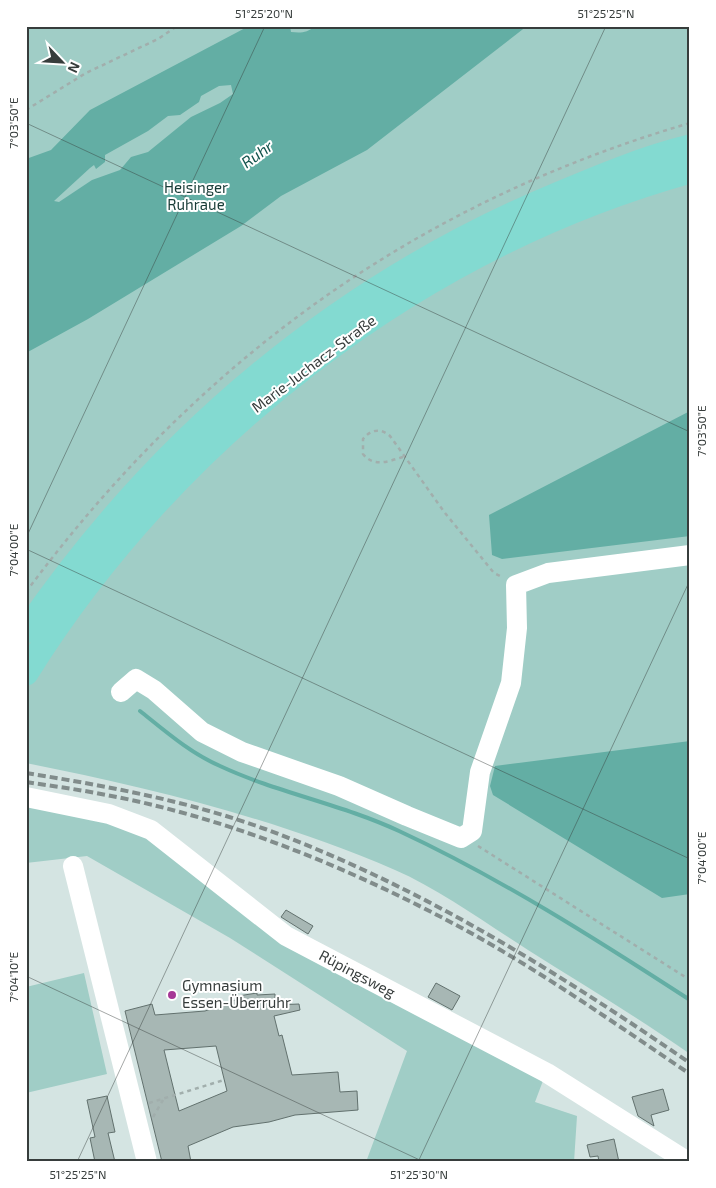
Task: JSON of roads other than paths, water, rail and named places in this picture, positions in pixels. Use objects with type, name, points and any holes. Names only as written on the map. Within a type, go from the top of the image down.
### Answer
[{"type":"main road","name":"Marie-Juchacz-Straße","points":[[26,631],[54,591],[112,518],[168,457],[271,363],[316,330],[386,282],[449,245],[508,215],[612,172],[690,146]]},
{"type":"main road","name":"Marie-Juchacz-Straße","points":[[26,673],[74,603],[130,532],[239,421],[290,378],[399,301],[462,264],[527,232],[606,197],[690,171]]},
{"type":"street","points":[[121,692],[136,679],[154,690],[202,732],[242,752],[339,786],[461,838],[472,831],[480,772],[511,683],[516,628],[516,585],[548,572],[690,555]]},
{"type":"street","name":"Rüpingsweg","points":[[26,796],[109,814],[151,830],[286,936],[547,1073],[688,1162]]},
{"type":"street","points":[[73,866],[147,1162]]},
{"type":"water","name":"Ruhr","points":[[249,26],[290,26],[291,32],[298,32],[307,31],[315,26],[527,26],[367,150],[281,196],[241,226],[88,319],[26,353],[26,159],[51,150],[90,110]],"holes":[[[231,85],[233,94],[220,103],[191,117],[148,152],[131,157],[120,170],[92,180],[59,202],[54,201],[90,168],[94,165],[96,169],[105,162],[105,155],[148,131],[168,116],[180,115],[199,102],[201,96],[219,86]]]},
{"type":"water","points":[[690,411],[690,536],[502,559],[492,555],[489,515]]},
{"type":"water","points":[[690,741],[690,894],[662,898],[493,795],[490,786],[495,766]]},
{"type":"waterway","points":[[140,711],[168,734],[209,761],[264,784],[355,813],[437,849],[511,889],[690,1000]]},
{"type":"railway","points":[[26,773],[87,783],[177,802],[236,819],[322,851],[377,876],[485,932],[589,996],[690,1063]]},
{"type":"railway","points":[[26,782],[101,794],[193,816],[239,830],[329,864],[416,904],[488,943],[576,997],[690,1074]]},
{"type":"place","name":"Gymnasium Essen-Überruhr","points":[[172,995]]},
{"type":"park label","name":"Heisinger Ruhraue","points":[[196,196]]}]
